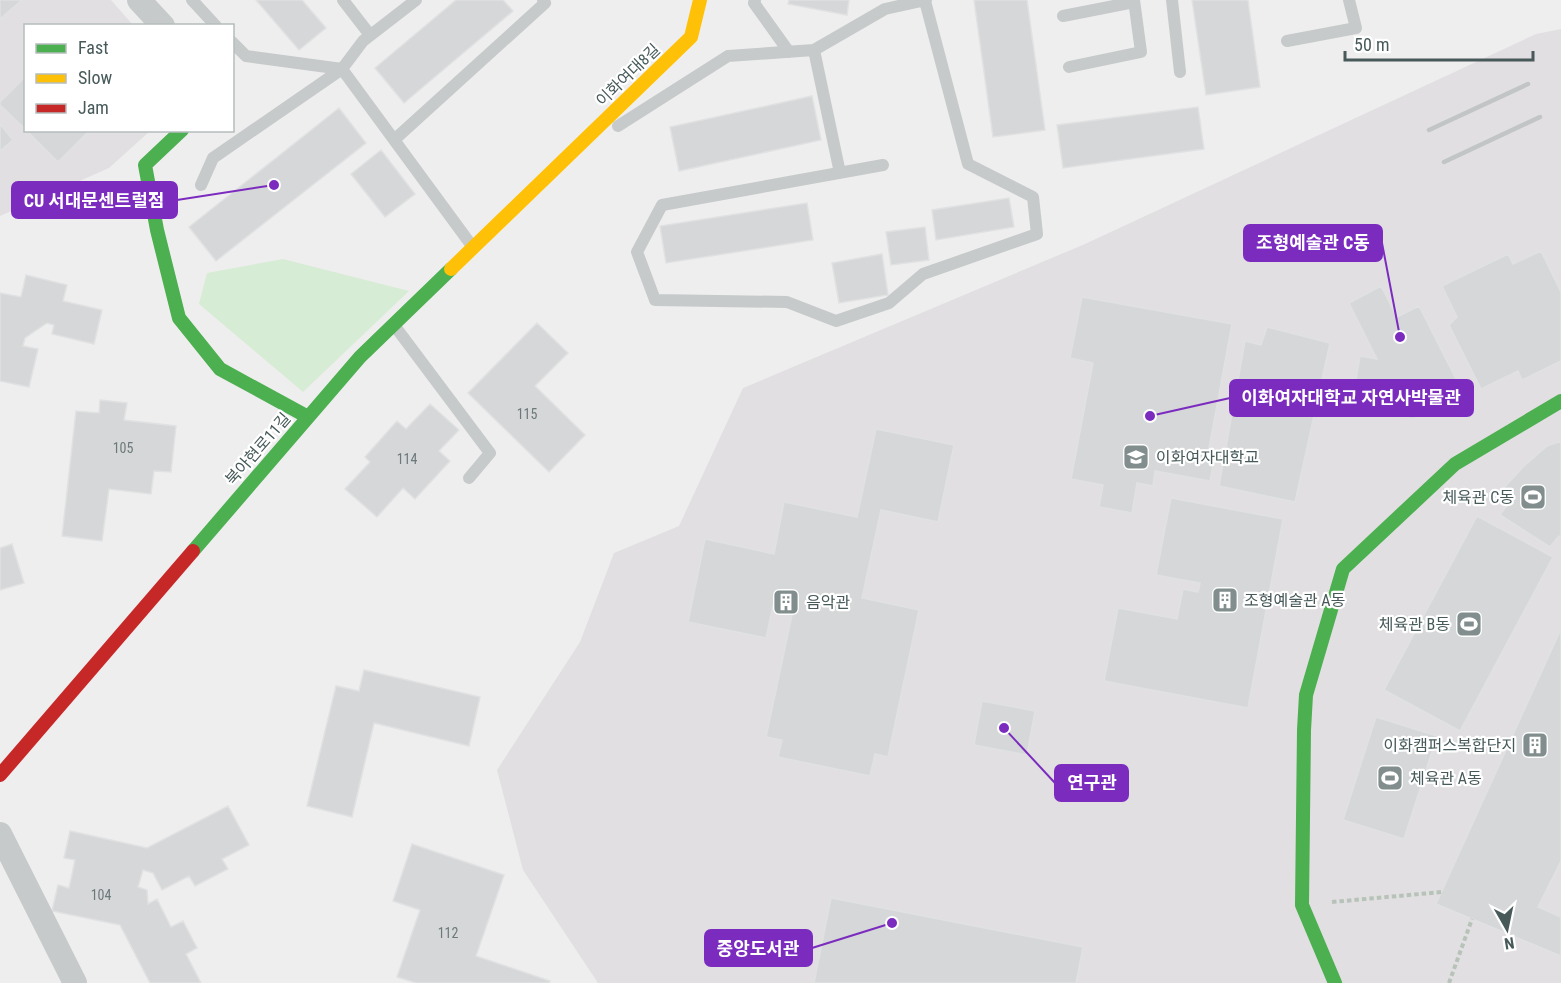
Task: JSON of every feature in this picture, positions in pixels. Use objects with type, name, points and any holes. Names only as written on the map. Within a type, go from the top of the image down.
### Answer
[{"type":"street","points":[[139,0],[161,24]]},
{"type":"street","name":"이화여대8길","points":[[561,162],[691,37],[700,0]]},
{"type":"street","points":[[180,132],[145,165],[157,230],[179,318],[220,369],[308,417]]},
{"type":"street","name":"북아현로11길","points":[[0,775],[360,357],[561,162]]},
{"type":"street","points":[[1335,983],[1302,905],[1306,695],[1343,569],[1455,464],[1561,401]]},
{"type":"street","points":[[0,834],[75,983]]},
{"type":"lane","points":[[192,0],[214,24]]},
{"type":"lane","points":[[343,0],[370,35]]},
{"type":"lane","points":[[201,185],[213,158],[342,69],[363,41],[416,0]]},
{"type":"lane","points":[[394,140],[545,3],[543,0]]},
{"type":"lane","points":[[755,0],[754,3],[789,52]]},
{"type":"lane","points":[[1172,0],[1180,72]]},
{"type":"lane","points":[[1287,41],[1356,28],[1349,0]]},
{"type":"lane","points":[[561,162],[728,56],[814,50],[885,9],[925,1],[968,164],[1033,197],[1037,234],[923,274],[889,303],[836,321],[787,302],[655,300],[637,252],[662,205],[883,165]]},
{"type":"lane","points":[[1063,16],[1134,1],[1141,52],[1069,67]]},
{"type":"lane","points":[[234,44],[246,56],[342,69],[473,248]]},
{"type":"lane","points":[[814,50],[840,173]]},
{"type":"lane","points":[[393,324],[490,453],[469,478]]},
{"type":"path","points":[[1302,905],[1442,892]]},
{"type":"path","points":[[1449,983],[1472,919]]},
{"type":"shaded area","points":[[0,0],[111,0],[132,24],[24,24],[24,132],[149,132],[109,168],[0,216]]},
{"type":"shaded area","name":"이화여자대학교","points":[[1561,29],[1561,983],[598,983],[523,870],[497,770],[580,642],[614,553],[679,526],[743,388],[1085,244],[1536,34]]},
{"type":"green space","points":[[283,259],[409,291],[303,392],[199,304],[207,273]]},
{"type":"building","points":[[0,0],[22,0],[0,19]]},
{"type":"building","points":[[256,0],[302,0],[326,28],[299,50]]},
{"type":"building","points":[[456,0],[503,0],[513,11],[404,103],[375,68]]},
{"type":"building","points":[[789,0],[849,0],[847,15],[788,4]]},
{"type":"building","points":[[974,0],[1027,0],[1045,130],[993,137]]},
{"type":"building","points":[[1192,0],[1248,0],[1260,87],[1206,95]]},
{"type":"building","points":[[24,78],[24,128],[0,105],[0,102]]},
{"type":"building","points":[[812,96],[821,140],[679,171],[670,127]]},
{"type":"building","points":[[1198,107],[1204,149],[1063,168],[1057,125]]},
{"type":"building","points":[[339,108],[366,143],[216,261],[189,227]]},
{"type":"building","points":[[0,124],[13,140],[0,151]]},
{"type":"building","points":[[28,132],[88,132],[58,162]]},
{"type":"building","points":[[381,150],[415,194],[385,217],[351,174]]},
{"type":"building","points":[[1009,198],[1014,227],[936,240],[932,210]]},
{"type":"building","points":[[807,203],[813,240],[666,263],[660,226]]},
{"type":"building","points":[[925,227],[929,260],[891,265],[886,232]]},
{"type":"building","points":[[1541,251],[1561,292],[1561,361],[1522,380],[1518,371],[1481,389],[1449,325],[1457,317],[1442,286],[1508,254],[1513,264]]},
{"type":"building","points":[[882,254],[888,295],[839,303],[832,263]]},
{"type":"building","points":[[26,275],[67,285],[63,301],[102,310],[94,344],[52,334],[54,325],[47,323],[25,338],[23,346],[38,349],[29,387],[0,381],[0,293],[21,297]]},
{"type":"building","points":[[1381,286],[1397,317],[1419,306],[1458,383],[1418,403],[1415,419],[1351,408],[1360,356],[1377,359],[1349,303]]},
{"type":"building","points":[[1082,297],[1232,324],[1207,459],[1214,460],[1210,481],[1155,471],[1153,486],[1137,483],[1132,513],[1099,507],[1103,485],[1071,479],[1093,363],[1070,358]]},
{"type":"building","points":[[537,323],[568,353],[535,386],[585,435],[549,472],[468,393]]},
{"type":"building","points":[[1267,327],[1330,343],[1295,502],[1219,486],[1245,341],[1261,345]]},
{"type":"building","points":[[100,400],[127,403],[124,420],[176,426],[171,472],[154,471],[151,494],[109,489],[102,541],[62,536],[76,411],[99,413]]},
{"type":"building","points":[[430,404],[459,430],[439,451],[450,461],[415,499],[403,488],[377,517],[345,489],[370,462],[365,457],[397,421],[406,429]]},
{"type":"building","name":"음악관","points":[[876,429],[954,445],[938,522],[881,510],[862,598],[919,610],[888,757],[875,754],[870,776],[778,757],[782,740],[766,737],[793,610],[773,606],[766,638],[688,622],[705,539],[774,554],[784,502],[857,517]]},
{"type":"building","name":"체육관 C동","points":[[1561,441],[1561,538],[1559,536],[1550,547],[1500,515],[1510,501],[1499,493],[1547,446]]},
{"type":"building","name":"조형예술관 A동","points":[[1171,498],[1283,519],[1248,708],[1104,681],[1118,608],[1177,619],[1183,589],[1198,592],[1200,583],[1156,575]]},
{"type":"building","name":"체육관 B동","points":[[1477,516],[1553,557],[1460,731],[1384,690]]},
{"type":"building","points":[[12,544],[24,583],[0,590],[0,548]]},
{"type":"building","name":"이화캠퍼스복합단지","points":[[1561,629],[1561,861],[1538,907],[1561,917],[1561,956],[1436,904]]},
{"type":"building","points":[[364,670],[480,697],[469,746],[374,723],[352,817],[307,806],[336,686],[359,691]]},
{"type":"building","points":[[982,701],[1035,711],[1027,755],[974,745]]},
{"type":"building","name":"체육관 A동","points":[[1376,717],[1437,736],[1404,839],[1343,820]]},
{"type":"building","points":[[228,806],[249,845],[222,859],[228,869],[195,886],[189,876],[162,890],[153,873],[143,870],[138,887],[147,890],[148,904],[157,899],[171,927],[183,921],[197,948],[186,954],[201,983],[150,983],[120,925],[52,911],[58,885],[69,888],[75,860],[64,858],[70,831],[147,848]]},
{"type":"building","points":[[412,844],[504,875],[476,956],[550,981],[549,983],[416,983],[397,977],[420,910],[393,901]]},
{"type":"building","points":[[831,898],[1083,947],[1076,983],[814,983]]},
{"type":"railway","points":[[1429,130],[1528,84]]},
{"type":"railway","points":[[1444,162],[1540,117]]},
{"type":"traffic: fast","points":[[180,132],[145,165],[157,230],[179,318],[220,369],[308,417]]},
{"type":"traffic: fast","points":[[193,551],[360,357],[451,269]]},
{"type":"traffic: fast","points":[[1335,983],[1302,905],[1304,730],[1306,695],[1343,569],[1455,464],[1561,401]]},
{"type":"traffic: slow","points":[[451,269],[691,37],[700,0]]},
{"type":"traffic: jam","points":[[0,775],[193,551]]},
{"type":"place","name":"CU 서대문센트럴점","points":[[274,185]]},
{"type":"place","name":"조형예술관 C동","points":[[1400,337]]},
{"type":"place","name":"이화여자대학교 자연사박물관","points":[[1150,416]]},
{"type":"place","name":"이화여자대학교","points":[[1136,457]]},
{"type":"place","name":"체육관 C동","points":[[1533,497]]},
{"type":"place","name":"조형예술관 A동","points":[[1225,600]]},
{"type":"place","name":"음악관","points":[[786,602]]},
{"type":"place","name":"체육관 B동","points":[[1469,624]]},
{"type":"place","name":"연구관","points":[[1004,728]]},
{"type":"place","name":"이화캠퍼스복합단지","points":[[1535,745]]},
{"type":"place","name":"체육관 A동","points":[[1390,778]]},
{"type":"place","name":"중앙도서관","points":[[892,923]]}]
